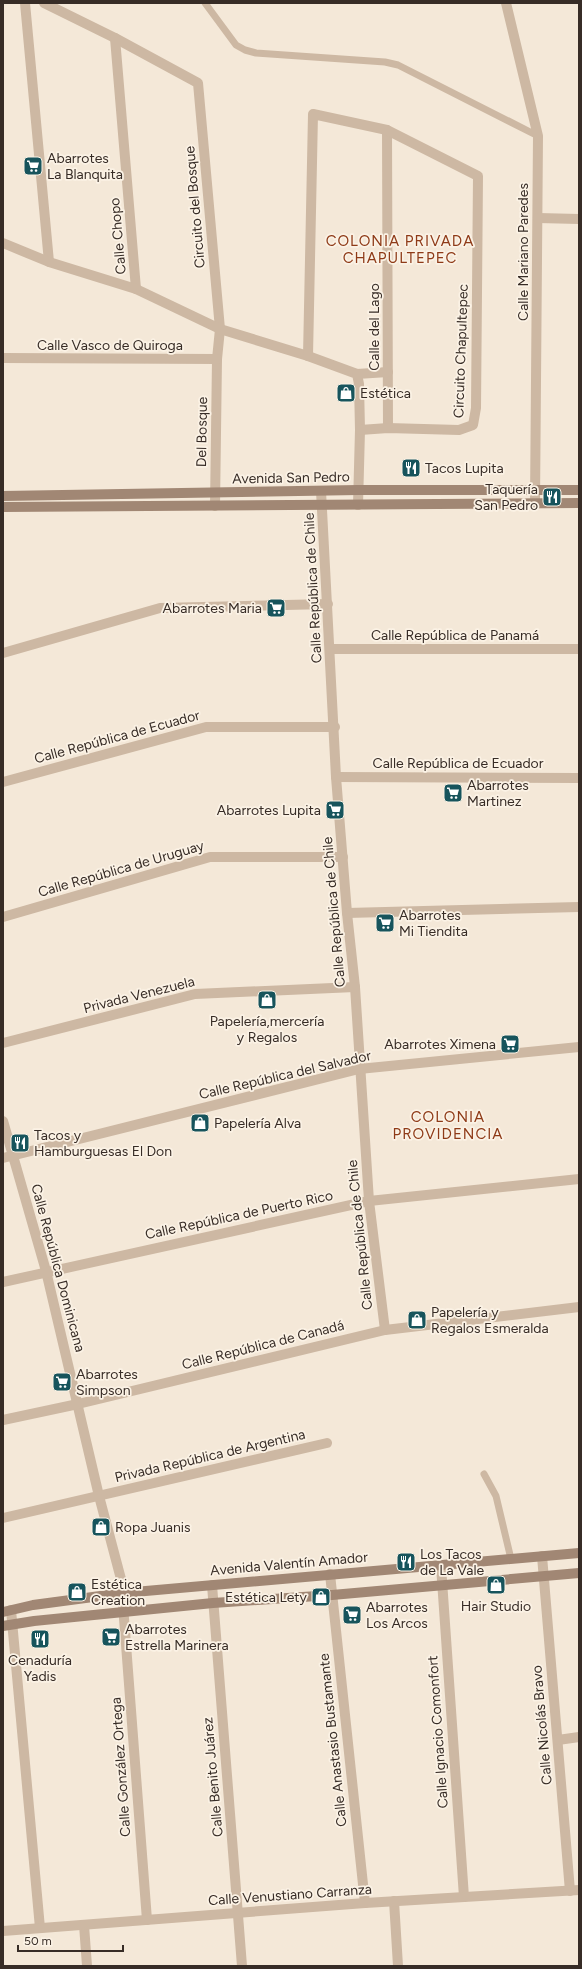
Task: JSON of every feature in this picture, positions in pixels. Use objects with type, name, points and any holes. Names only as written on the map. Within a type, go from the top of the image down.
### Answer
[{"type":"main road","name":"Avenida San Pedro","points":[[3,496],[358,490],[579,490]]},
{"type":"main road","name":"Avenida San Pedro","points":[[3,507],[579,503]]},
{"type":"main road","name":"Avenida Valentín Amador","points":[[7,1611],[123,1593],[579,1553]]},
{"type":"main road","points":[[8,1625],[213,1602],[332,1595],[579,1573]]},
{"type":"street","points":[[25,3],[49,262]]},
{"type":"street","points":[[44,3],[115,38]]},
{"type":"street","name":"Calle Mariano Paredes","points":[[506,3],[538,136],[535,504]]},
{"type":"street","name":"Circuito del Bosque","points":[[115,38],[198,83],[220,329],[217,359]]},
{"type":"street","name":"Calle Chopo","points":[[115,38],[136,289]]},
{"type":"street","name":"Circuito Chapultepec","points":[[308,356],[313,114],[387,130],[478,176],[476,408],[473,425],[459,430],[388,428],[360,430]]},
{"type":"street","name":"Calle del Lago","points":[[387,130],[388,428]]},
{"type":"street","points":[[538,218],[579,219]]},
{"type":"street","points":[[3,243],[49,262],[136,289],[220,329],[308,356],[357,374],[388,372]]},
{"type":"street","name":"Calle Vasco de Quiroga","points":[[3,358],[217,359]]},
{"type":"street","name":"Del Bosque","points":[[216,506],[217,359]]},
{"type":"street","points":[[357,374],[359,384],[360,430],[358,505]]},
{"type":"street","name":"Calle República de Chile","points":[[321,491],[331,649],[336,777],[344,857],[347,913],[356,987],[359,1069],[369,1201],[384,1330]]},
{"type":"street","points":[[3,653],[160,608],[328,604]]},
{"type":"street","name":"Calle República de Panamá","points":[[331,649],[579,649]]},
{"type":"street","name":"Calle República de Ecuador","points":[[3,782],[206,727],[335,727]]},
{"type":"street","name":"Calle República de Ecuador","points":[[336,777],[579,778]]},
{"type":"street","name":"Calle República de Uruguay","points":[[3,917],[210,857],[344,857]]},
{"type":"street","points":[[347,913],[579,907]]},
{"type":"street","name":"Privada Venezuela","points":[[3,1043],[195,994],[356,987]]},
{"type":"street","name":"Calle República del Salvador","points":[[8,1157],[359,1069],[579,1046]]},
{"type":"street","name":"Calle República Dominicana","points":[[3,1121],[8,1157],[46,1271],[99,1496],[121,1579],[124,1611]]},
{"type":"street","name":"Calle República de Puerto Rico","points":[[3,1282],[46,1271],[369,1201],[579,1179]]},
{"type":"street","name":"Calle República de Canadá","points":[[3,1420],[78,1404],[384,1330],[579,1307]]},
{"type":"street","name":"Privada República de Argentina","points":[[3,1518],[327,1443]]},
{"type":"street","name":"Calle Nicolás Bravo","points":[[542,1556],[558,1740],[574,1890]]},
{"type":"street","name":"Calle Ignacio Comonfort","points":[[441,1566],[464,1897]]},
{"type":"street","name":"Calle Anastasio Bustamante","points":[[330,1574],[365,1903]]},
{"type":"street","name":"Calle Benito Juárez","points":[[212,1585],[242,1966]]},
{"type":"street","points":[[7,1611],[40,1928]]},
{"type":"street","name":"Calle González Ortega","points":[[124,1611],[147,1920]]},
{"type":"street","points":[[558,1740],[579,1738]]},
{"type":"street","name":"Calle Venustiano Carranza","points":[[3,1931],[365,1903],[574,1890]]},
{"type":"street","points":[[394,1901],[398,1966]]},
{"type":"street","points":[[84,1925],[87,1966]]},
{"type":"lane","points":[[205,3],[236,45],[245,50],[256,53],[386,62],[398,65],[538,136]]},
{"type":"lane","points":[[484,1474],[496,1496],[511,1559]]},
{"type":"place","name":"Abarrotes La Blanquita","points":[[33,166]]},
{"type":"place","name":"Estética","points":[[346,393]]},
{"type":"place","name":"Tacos Lupita","points":[[411,468]]},
{"type":"place","name":"Taquería San Pedro","points":[[552,497]]},
{"type":"place","name":"Abarrotes Maria","points":[[276,608]]},
{"type":"place","name":"Abarrotes Martinez","points":[[453,793]]},
{"type":"place","name":"Abarrotes Lupita","points":[[335,810]]},
{"type":"place","name":"Abarrotes Mi Tiendita","points":[[385,923]]},
{"type":"place","name":"Papelería,mercería y Regalos","points":[[267,1000]]},
{"type":"place","name":"Abarrotes Ximena","points":[[510,1044]]},
{"type":"place","name":"Papelería Alva","points":[[200,1123]]},
{"type":"place","name":"Tacos y Hamburguesas El Don","points":[[20,1143]]},
{"type":"place","name":"Papelería y Regalos Esmeralda","points":[[417,1320]]},
{"type":"place","name":"Abarrotes Simpson","points":[[62,1382]]},
{"type":"place","name":"Ropa Juanis","points":[[101,1527]]},
{"type":"place","name":"Los Tacos de La Vale","points":[[406,1562]]},
{"type":"place","name":"Hair Studio","points":[[496,1585]]},
{"type":"place","name":"Estética Creation","points":[[77,1592]]},
{"type":"place","name":"Estética Lety","points":[[321,1597]]},
{"type":"place","name":"Abarrotes Los Arcos","points":[[352,1615]]},
{"type":"place","name":"Abarrotes Estrella Marinera","points":[[111,1637]]},
{"type":"place","name":"Cenaduría Yadis","points":[[40,1639]]},
{"type":"district","name":"COLONIA PRIVADA CHAPULTEPEC","points":[[400,250]]},
{"type":"district","name":"COLONIA PROVIDENCIA","points":[[448,1126]]}]
